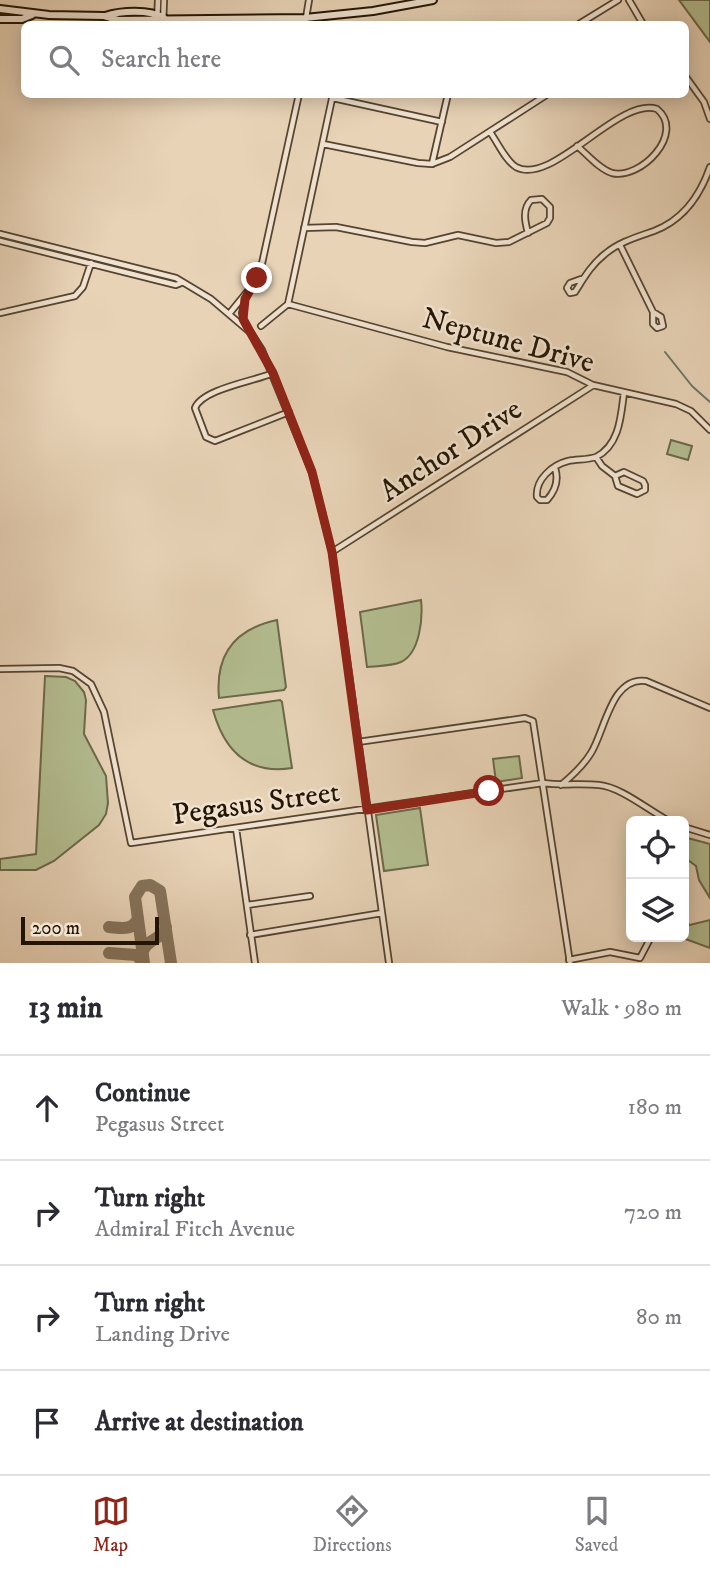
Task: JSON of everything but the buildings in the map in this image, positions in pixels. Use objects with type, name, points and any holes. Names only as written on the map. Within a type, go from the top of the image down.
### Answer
[{"type":"main road","points":[[0,9],[34,14],[104,16],[114,13],[160,20],[305,21],[433,0]]},
{"type":"main road","points":[[0,19],[22,19],[34,14]]},
{"type":"street","points":[[158,0],[160,20]]},
{"type":"street","points":[[160,20],[164,0]]},
{"type":"street","points":[[305,21],[309,0]]},
{"type":"street","points":[[584,21],[618,0]]},
{"type":"street","points":[[629,0],[641,21]]},
{"type":"street","points":[[689,82],[704,103],[710,119]]},
{"type":"street","points":[[229,314],[257,278],[264,258],[298,98]]},
{"type":"street","points":[[261,326],[288,304],[333,98]]},
{"type":"street","points":[[341,98],[442,122]]},
{"type":"street","points":[[432,163],[447,98]]},
{"type":"street","points":[[323,144],[418,163],[432,163],[450,157],[542,98]]},
{"type":"street","points":[[491,132],[510,161],[519,168],[530,171],[541,169],[639,108],[657,109],[666,122],[667,134],[663,144],[630,172],[619,174],[608,171],[578,146]]},
{"type":"street","points":[[581,279],[603,255],[658,229],[685,211],[696,198],[710,167]]},
{"type":"street","points":[[304,228],[336,228],[425,243],[458,235],[501,244],[528,233],[542,226],[550,218],[550,207],[542,199],[531,200],[527,204],[528,233]]},
{"type":"street","points":[[0,233],[176,278],[211,299],[229,314],[246,329],[262,350],[312,472],[332,552],[389,963]]},
{"type":"street","points":[[0,241],[176,285],[181,283]]},
{"type":"street","points":[[620,245],[653,312]]},
{"type":"street","points":[[0,313],[75,296],[83,287],[93,257]]},
{"type":"street","points":[[246,329],[242,313],[247,293]]},
{"type":"street","name":"Neptune Drive","points":[[288,304],[447,347],[567,372],[593,385],[676,404],[691,411],[710,430]]},
{"type":"street","points":[[273,373],[200,399],[195,408],[206,437],[215,441],[289,412]]},
{"type":"street","name":"Anchor Drive","points":[[332,552],[593,385]]},
{"type":"street","points":[[555,468],[558,477],[555,487],[547,500],[540,500],[536,491],[546,473],[566,461],[596,457],[607,450],[613,442],[621,415],[624,392]]},
{"type":"street","points":[[596,457],[602,466],[615,476],[618,486],[637,494],[645,490],[643,481],[624,472],[615,476]]},
{"type":"street","name":"Pegasus Street","points":[[0,669],[59,668],[73,671],[91,684],[104,712],[131,843],[543,783],[561,786],[601,785],[624,792],[659,816]]},
{"type":"street","points":[[561,786],[591,754],[613,703],[627,684],[635,680],[646,681],[710,708]]},
{"type":"street","points":[[358,742],[472,724],[530,719],[535,724],[569,961],[610,952],[640,958],[648,942]]},
{"type":"street","points":[[236,828],[255,963]]},
{"type":"street","points":[[689,829],[710,835]]},
{"type":"street","points":[[247,905],[310,896]]},
{"type":"street","points":[[250,935],[382,913]]},
{"type":"green space","points":[[679,0],[710,0],[710,42]]},
{"type":"green space","points":[[671,440],[692,446],[688,460],[667,454]]},
{"type":"green space","points":[[421,600],[419,634],[412,651],[401,662],[367,667],[360,612]]},
{"type":"green space","points":[[277,620],[286,687],[284,690],[219,698],[220,669],[230,646],[249,630]]},
{"type":"green space","points":[[45,676],[66,677],[75,681],[84,692],[84,734],[106,776],[106,814],[99,825],[54,861],[36,870],[0,870],[0,859],[36,854]]},
{"type":"green space","points":[[280,700],[292,768],[262,768],[240,757],[231,748],[213,710]]},
{"type":"green space","points":[[519,756],[522,778],[496,782],[493,759]]},
{"type":"green space","points":[[420,808],[428,865],[384,871],[376,815]]},
{"type":"green space","points":[[689,838],[710,844],[710,898],[699,880],[696,866],[689,861]]},
{"type":"green space","points":[[710,920],[710,948],[689,940],[690,925]]},
{"type":"waterway","points":[[665,352],[692,386],[710,402]]},
{"type":"taxiway","points":[[144,963],[135,897],[142,886],[150,885],[160,891],[171,963]]},
{"type":"taxiway","points":[[109,927],[130,927],[138,918]]},
{"type":"taxiway","points":[[143,951],[166,927]]},
{"type":"taxiway","points":[[109,953],[136,955],[144,963]]},
{"type":"route","points":[[257,278],[247,293],[243,305],[243,319],[246,329],[262,350],[273,373],[312,472],[332,552],[367,810],[489,791]]}]
